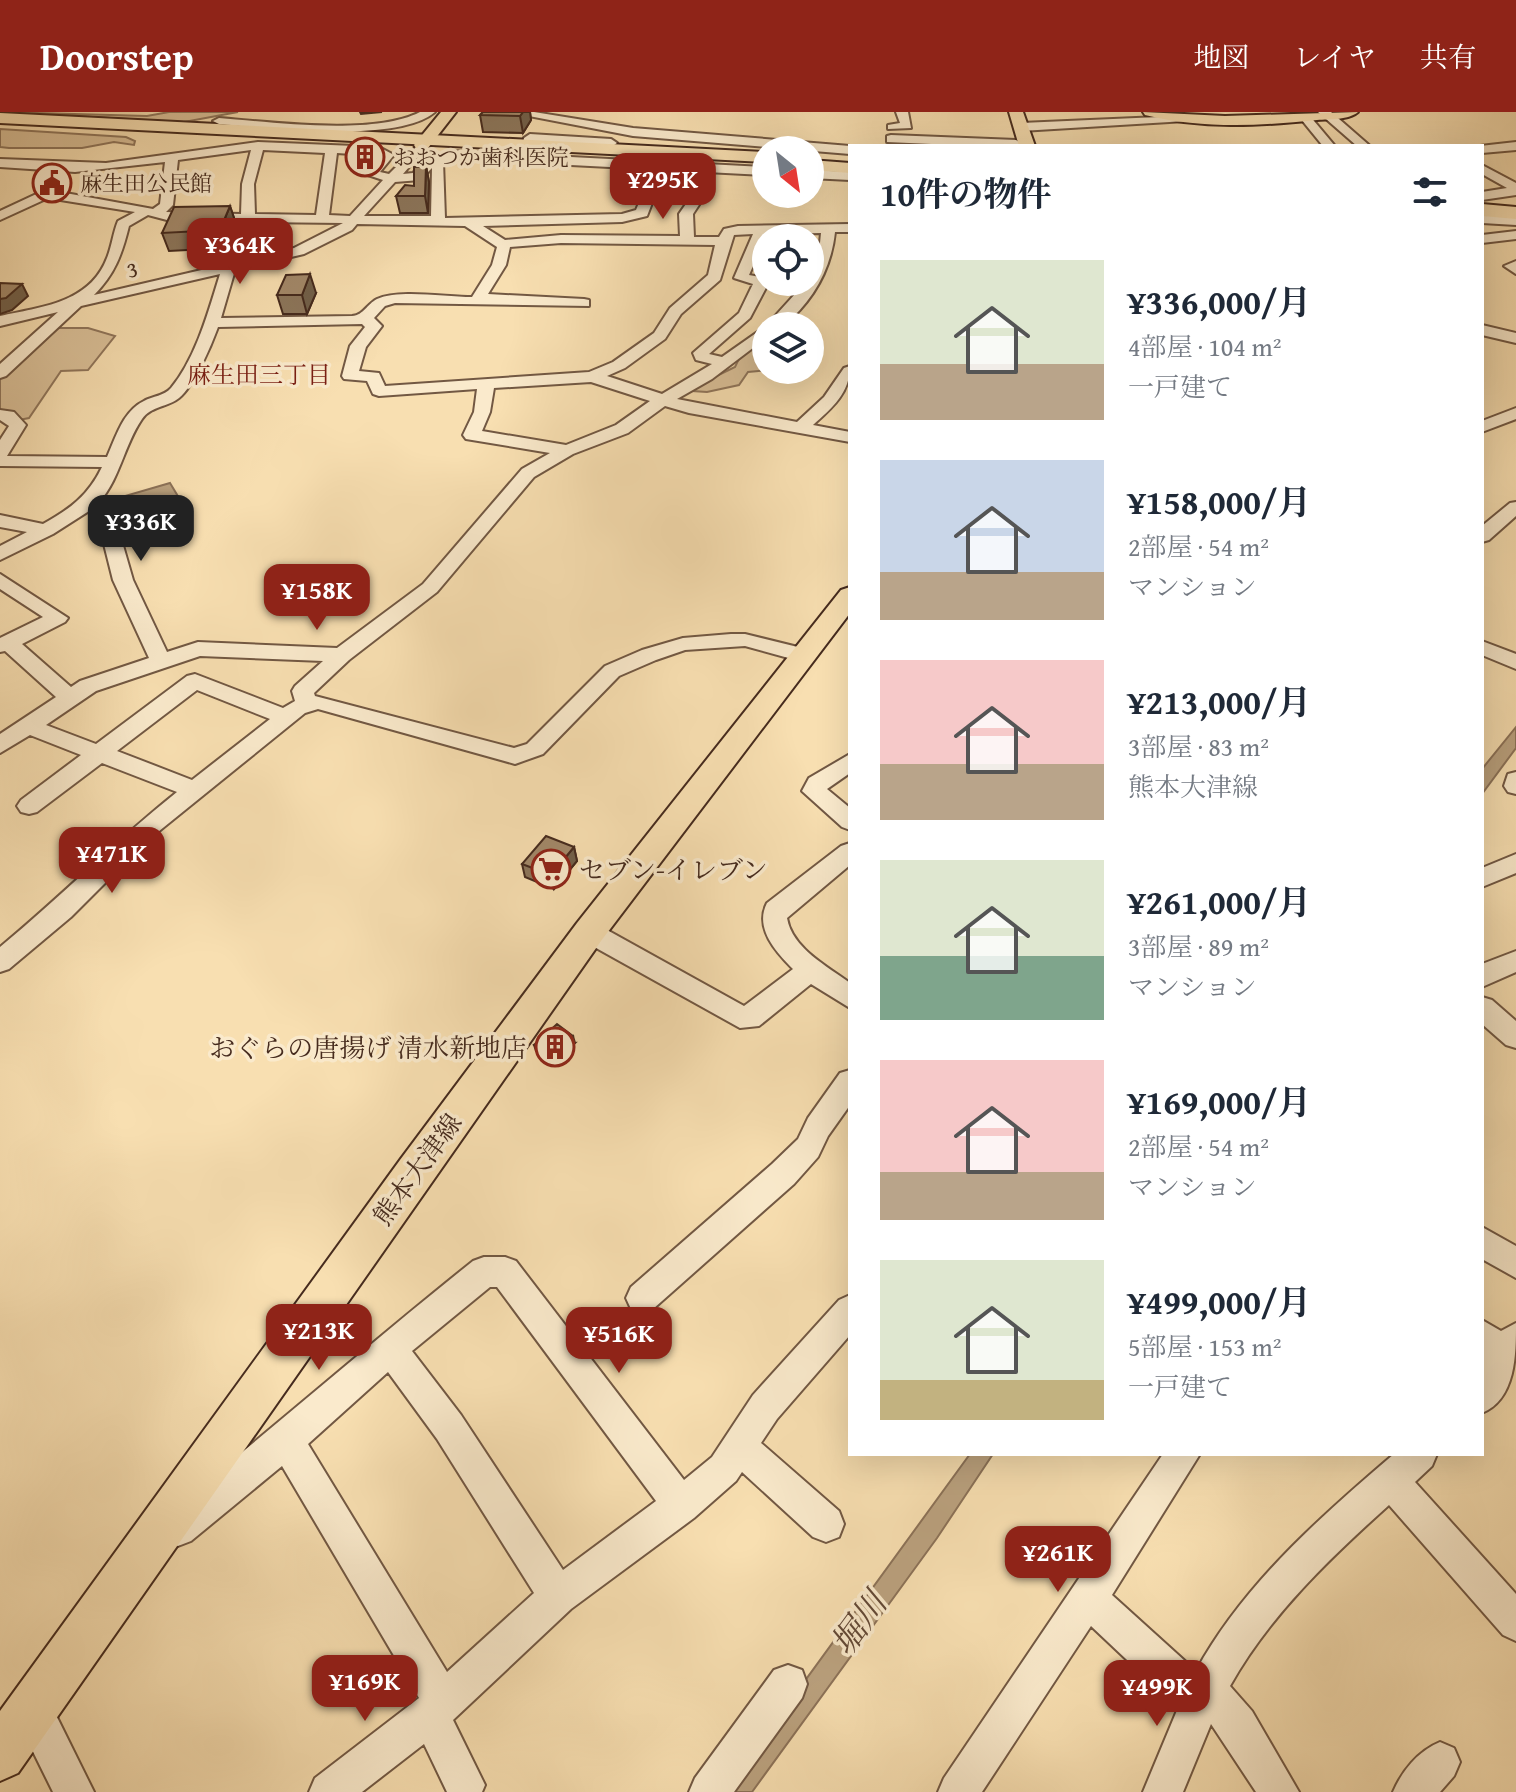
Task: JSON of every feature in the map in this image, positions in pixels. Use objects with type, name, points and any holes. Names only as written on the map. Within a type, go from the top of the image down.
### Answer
[{"type":"highway","points":[[0,121],[212,126],[427,147],[526,144],[752,159]]},
{"type":"highway","points":[[0,121],[427,147],[752,159]]},
{"type":"highway","points":[[824,161],[848,163]]},
{"type":"highway","points":[[1484,208],[1516,213]]},
{"type":"main road","points":[[427,147],[449,112]]},
{"type":"main road","points":[[1150,112],[1174,116],[1305,117],[1351,112]]},
{"type":"main road","points":[[1018,119],[1024,144]]},
{"type":"main road","name":"熊本大津線","points":[[0,1755],[145,1556],[414,1172],[589,932],[848,598]]},
{"type":"street","points":[[212,126],[258,112]]},
{"type":"street","points":[[212,126],[376,127],[417,121],[429,112]]},
{"type":"street","points":[[514,112],[633,132],[848,150]]},
{"type":"street","points":[[902,112],[907,126]]},
{"type":"street","points":[[1326,113],[1362,144]]},
{"type":"street","points":[[1018,119],[1174,116]]},
{"type":"street","points":[[1305,117],[1327,144]]},
{"type":"street","points":[[923,126],[907,126],[891,133],[939,133],[1017,144]]},
{"type":"street","points":[[0,554],[87,504],[100,490],[135,415],[148,405],[171,397],[180,388],[212,323],[248,217],[250,199],[247,192],[258,146]]},
{"type":"street","points":[[0,163],[92,168],[258,146],[385,152],[388,155],[371,174],[390,178]]},
{"type":"street","points":[[1484,149],[1516,146]]},
{"type":"street","points":[[427,147],[452,155],[752,170]]},
{"type":"street","points":[[427,147],[438,162],[439,208],[435,220]]},
{"type":"street","name":"3","points":[[3,318],[228,270],[299,251],[335,235],[356,219],[390,178],[427,147]]},
{"type":"street","points":[[322,217],[332,149]]},
{"type":"street","points":[[0,373],[101,280],[114,260],[123,224],[166,205],[172,158]]},
{"type":"street","points":[[1484,168],[1505,165]]},
{"type":"street","points":[[0,216],[49,194],[92,168]]},
{"type":"street","points":[[1484,169],[1516,190],[1484,207]]},
{"type":"street","points":[[824,175],[848,176]]},
{"type":"street","points":[[49,194],[151,212],[468,222],[622,218],[642,213],[652,186],[704,188],[686,214],[687,240]]},
{"type":"street","points":[[468,222],[504,244],[561,239],[723,241]]},
{"type":"street","points":[[824,228],[848,228]]},
{"type":"street","points":[[791,312],[816,275],[827,251],[829,228]]},
{"type":"street","points":[[212,323],[365,319],[374,326],[358,346],[350,376],[373,376],[376,389],[382,391],[592,377],[619,365],[660,336],[675,311],[715,277],[723,241],[729,232],[752,230]]},
{"type":"street","points":[[1484,239],[1516,235]]},
{"type":"street","points":[[365,319],[382,301],[476,302],[502,258],[504,244]]},
{"type":"street","points":[[752,252],[741,278],[752,280]]},
{"type":"street","points":[[725,362],[702,357],[701,353],[715,343],[727,327],[736,324],[756,296]]},
{"type":"street","points":[[481,298],[584,303]]},
{"type":"street","points":[[1484,330],[1516,338]]},
{"type":"street","points":[[306,704],[303,691],[308,684],[430,588],[499,502],[528,473],[567,450],[622,429],[752,342]]},
{"type":"street","points":[[801,428],[830,400],[848,374]]},
{"type":"street","points":[[592,377],[661,401],[848,437]]},
{"type":"street","points":[[486,385],[482,412],[472,435],[567,450]]},
{"type":"street","points":[[1484,426],[1516,413]]},
{"type":"street","points":[[0,415],[8,416],[18,425],[0,454]]},
{"type":"street","points":[[0,461],[113,462]]},
{"type":"street","points":[[87,504],[95,507],[109,528],[123,580],[160,660]]},
{"type":"street","points":[[1484,534],[1516,507]]},
{"type":"street","points":[[0,521],[46,530]]},
{"type":"street","points":[[0,580],[58,618],[4,644],[69,696]]},
{"type":"street","points":[[0,962],[62,910],[140,834],[306,704],[318,702],[523,756],[535,749],[612,671],[649,655],[683,644],[731,640],[754,642],[803,655]]},
{"type":"street","points":[[0,745],[69,696],[111,676],[198,649],[222,647],[342,655]]},
{"type":"street","points":[[1484,648],[1516,662]]},
{"type":"street","points":[[29,806],[195,681],[286,717]]},
{"type":"street","points":[[28,726],[195,790]]},
{"type":"street","points":[[848,763],[817,784],[814,791],[848,819]]},
{"type":"street","points":[[848,854],[776,910],[773,916],[794,953],[848,996]]},
{"type":"street","points":[[1484,877],[1516,863]]},
{"type":"street","points":[[589,932],[740,1017],[749,1018],[758,1014],[811,969]]},
{"type":"street","points":[[1484,975],[1516,961]]},
{"type":"street","points":[[1484,1010],[1516,1037]]},
{"type":"street","points":[[642,1298],[808,1148],[818,1127],[848,1085]]},
{"type":"street","points":[[1484,1243],[1516,1263]]},
{"type":"street","points":[[145,1556],[484,1272],[505,1272],[681,1505]]},
{"type":"street","points":[[329,1792],[437,1709],[558,1596],[681,1505],[724,1469],[765,1407],[848,1313]]},
{"type":"street","points":[[1484,1393],[1492,1381],[1500,1343]]},
{"type":"street","points":[[390,1348],[449,1427],[558,1596]]},
{"type":"street","points":[[286,1440],[437,1709],[468,1790]]},
{"type":"street","points":[[739,1446],[826,1524]]},
{"type":"street","points":[[958,1792],[1182,1456]]},
{"type":"street","points":[[1163,1792],[1227,1654],[1278,1587],[1418,1456]]},
{"type":"street","points":[[1390,1480],[1516,1622]]},
{"type":"street","points":[[1088,1598],[1238,1725],[1279,1792]]},
{"type":"street","points":[[709,1792],[788,1684]]},
{"type":"street","points":[[33,1711],[74,1792]]},
{"type":"street","points":[[1413,1792],[1440,1762]]},
{"type":"shaded area","points":[[1,112],[147,116],[169,112],[238,112],[184,122]]},
{"type":"shaded area","points":[[0,129],[126,137],[135,141],[134,145],[114,142],[82,148],[9,148],[0,147]]},
{"type":"shaded area","points":[[58,328],[88,328],[115,336],[88,370],[61,371],[29,418],[19,420],[0,412],[0,376]]},
{"type":"shaded area","points":[[750,347],[752,372],[748,372],[739,385],[707,392],[692,391],[692,388],[735,367]]},
{"type":"water","points":[[170,483],[179,498],[127,514],[118,498]]},
{"type":"water","points":[[1516,727],[1516,748],[1484,791],[1484,767]]},
{"type":"water","name":"堀川","points":[[969,1456],[992,1456],[937,1538],[752,1792],[724,1792]]},
{"type":"building","points":[[483,112],[523,112],[520,116],[480,115]]},
{"type":"building","points":[[426,166],[425,196],[396,196],[405,185],[414,186],[414,167]]},
{"type":"building","points":[[230,206],[220,230],[162,233],[174,207]]},
{"type":"building","points":[[310,274],[302,295],[277,295],[286,275]]},
{"type":"building","points":[[0,283],[22,284],[6,298],[0,299]]},
{"type":"building","points":[[546,836],[574,847],[551,875],[522,864]]},
{"type":"building","points":[[557,1024],[573,1036],[551,1057],[534,1045]]},
{"type":"place","name":"おおつか歯科医院","points":[[365,157]]},
{"type":"place","name":"麻生田公民館","points":[[52,183]]},
{"type":"place","name":"セブン-イレブン","points":[[551,869]]},
{"type":"place","name":"おぐらの唐揚げ 清水新地店","points":[[555,1047]]},
{"type":"district","name":"麻生田三丁目","points":[[259,374]]}]
